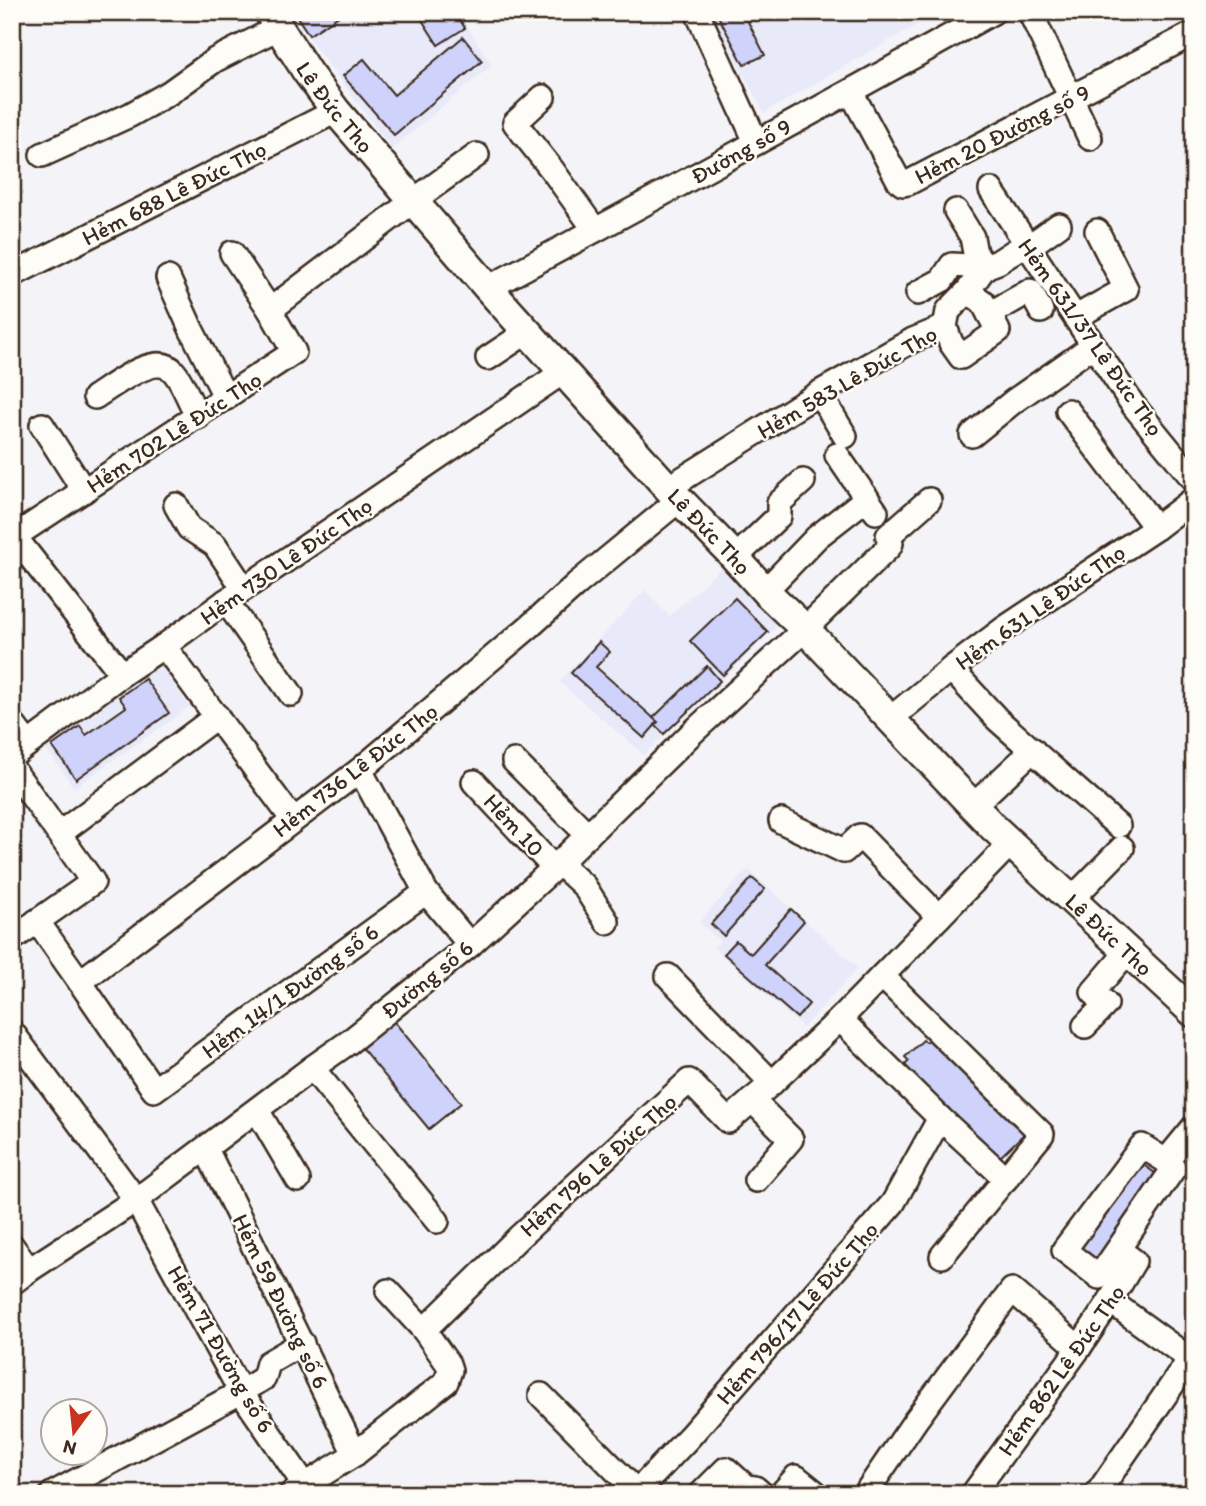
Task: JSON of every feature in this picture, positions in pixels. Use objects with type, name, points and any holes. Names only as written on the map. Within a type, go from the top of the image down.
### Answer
[{"type":"main road","name":"Lê Đức Thọ","points":[[273,20],[336,111],[488,288],[673,494],[1010,844],[1192,1008]]},
{"type":"street","points":[[697,12],[756,142]]},
{"type":"street","name":"Đường số 9","points":[[488,288],[993,12]]},
{"type":"street","points":[[1030,12],[1090,138]]},
{"type":"street","points":[[42,155],[130,115],[169,93],[273,20]]},
{"type":"street","name":"Hẻm 20 Đường số 9","points":[[851,92],[903,184],[1194,33]]},
{"type":"street","points":[[543,97],[515,122],[595,230]]},
{"type":"street","name":"Hẻm 688 Lê Đức Thọ","points":[[12,275],[336,111]]},
{"type":"street","points":[[270,310],[477,155]]},
{"type":"street","name":"Hẻm 631/37 Lê Đức Thọ","points":[[991,190],[1021,249],[1076,317],[1133,405],[1194,480]]},
{"type":"street","points":[[956,211],[972,237],[975,253],[985,267]]},
{"type":"street","points":[[918,293],[942,280],[952,265],[985,267],[1021,249],[1059,225]]},
{"type":"street","points":[[1076,317],[1126,289],[1097,231]]},
{"type":"street","name":"Hẻm 702 Lê Đức Thọ","points":[[13,537],[294,352],[232,253]]},
{"type":"street","name":"Hẻm 583 Lê Đức Thọ","points":[[673,494],[819,393],[913,340],[945,327],[948,311],[967,292],[985,267]]},
{"type":"street","points":[[168,278],[226,398]]},
{"type":"street","points":[[945,327],[951,343],[961,357],[994,322],[1030,291],[1041,311]]},
{"type":"street","points":[[967,292],[982,301],[994,322]]},
{"type":"street","points":[[488,358],[527,332]]},
{"type":"street","points":[[972,435],[1014,401],[1094,345]]},
{"type":"street","points":[[96,397],[142,369],[153,365],[166,365],[175,372],[198,417]]},
{"type":"street","name":"Hẻm 730 Lê Đức Thọ","points":[[20,750],[235,595],[563,372]]},
{"type":"street","points":[[765,591],[817,537],[871,505],[841,446],[819,393]]},
{"type":"street","points":[[1068,411],[1156,528]]},
{"type":"street","points":[[42,425],[84,491]]},
{"type":"street","points":[[735,558],[779,516],[779,503],[803,481]]},
{"type":"street","name":"Hẻm 736 Lê Đức Thọ","points":[[80,982],[360,770],[530,626],[673,494]]},
{"type":"street","name":"Hẻm 631 Lê Đức Thọ","points":[[890,719],[1005,628],[1156,528],[1194,499]]},
{"type":"street","name":"Đường số 6","points":[[21,1277],[136,1200],[206,1149],[349,1042],[470,945],[805,629],[889,547],[891,543],[888,536],[929,500]]},
{"type":"street","points":[[176,505],[189,528],[215,545],[235,595],[291,694]]},
{"type":"street","points":[[13,537],[122,674]]},
{"type":"street","points":[[164,646],[293,820]]},
{"type":"street","points":[[951,669],[998,720],[1033,750],[1120,837],[1071,900]]},
{"type":"street","points":[[59,834],[217,716]]},
{"type":"street","points":[[12,723],[20,750]]},
{"type":"street","points":[[973,806],[1033,750]]},
{"type":"street","points":[[514,761],[588,835]]},
{"type":"street","points":[[12,768],[93,882],[12,939]]},
{"type":"street","points":[[360,770],[426,892],[470,945]]},
{"type":"street","name":"Hẻm 10","points":[[474,782],[556,866],[584,886],[607,922]]},
{"type":"street","points":[[781,821],[844,851],[860,836],[939,917]]},
{"type":"street","name":"Hẻm 796 Lê Đức Thọ","points":[[424,1330],[519,1237],[690,1081],[728,1121],[841,1019],[1010,844]]},
{"type":"street","name":"Hẻm 14/1 Đường số 6","points":[[80,982],[154,1090],[426,892]]},
{"type":"street","points":[[37,921],[80,982]]},
{"type":"street","points":[[1085,1026],[1105,1004],[1093,992],[1128,951]]},
{"type":"street","points":[[668,976],[772,1083]]},
{"type":"street","points":[[882,976],[1042,1134],[942,1256]]},
{"type":"street","points":[[841,1019],[940,1118],[1006,1179]]},
{"type":"street","name":"Hẻm 71 Đường số 6","points":[[12,1032],[136,1200],[241,1392],[302,1491]]},
{"type":"street","points":[[312,1068],[437,1221]]},
{"type":"street","points":[[752,1100],[791,1139],[756,1180]]},
{"type":"street","points":[[257,1110],[298,1180]]},
{"type":"street","name":"Hẻm 796/17 Lê Đức Thọ","points":[[637,1493],[893,1203],[940,1118]]},
{"type":"street","name":"Hẻm 862 Lê Đức Thọ","points":[[1167,1161],[1194,1127]]},
{"type":"street","name":"Hẻm 862 Lê Đức Thọ","points":[[1142,1146],[1167,1161],[1174,1168],[1100,1277],[1064,1250],[1142,1146]]},
{"type":"street","name":"Hẻm 59 Đường số 6","points":[[206,1149],[355,1454]]},
{"type":"street","points":[[12,1246],[21,1277]]},
{"type":"street","name":"Hẻm 862 Lê Đức Thọ","points":[[973,1494],[1079,1348],[1135,1261],[1119,1250]]},
{"type":"street","points":[[865,1494],[915,1421],[1012,1290],[1079,1348]]},
{"type":"street","points":[[302,1491],[355,1454],[446,1382],[450,1370],[448,1364],[424,1330],[388,1291]]},
{"type":"street","points":[[1097,1494],[1190,1359],[1110,1301]]},
{"type":"street","points":[[52,1494],[241,1392],[264,1378],[268,1363],[302,1343]]},
{"type":"street","points":[[541,1395],[637,1493]]},
{"type":"street","points":[[701,1494],[726,1469],[749,1492]]},
{"type":"street","points":[[781,1494],[796,1477],[817,1494]]},
{"type":"shaded area","points":[[289,12],[458,12],[492,65],[392,149]]},
{"type":"shaded area","points":[[710,12],[939,12],[764,113]]},
{"type":"shaded area","points":[[727,562],[780,624],[644,755],[559,682],[645,590],[669,616]]},
{"type":"shaded area","points":[[157,661],[190,707],[74,788],[41,742]]},
{"type":"shaded area","points":[[748,869],[858,968],[803,1028],[714,948],[720,941],[699,922]]},
{"type":"building","points":[[294,12],[345,12],[309,35]]},
{"type":"building","points":[[417,12],[455,12],[465,28],[438,45]]},
{"type":"building","points":[[716,12],[743,12],[765,55],[744,65]]},
{"type":"building","points":[[463,37],[482,61],[394,135],[343,76],[364,59],[394,95]]},
{"type":"building","points":[[735,598],[768,632],[723,675],[690,641]]},
{"type":"building","points":[[599,642],[610,652],[596,667],[658,722],[644,738],[571,673]]},
{"type":"building","points":[[707,666],[720,681],[664,734],[655,725],[658,722],[653,718]]},
{"type":"building","points":[[145,679],[169,713],[76,779],[52,746],[80,726],[86,735],[126,707],[119,697]]},
{"type":"building","points":[[752,878],[765,889],[724,936],[711,924]]},
{"type":"building","points":[[791,909],[804,921],[765,965],[809,1004],[797,1018],[724,954],[736,941],[751,954]]},
{"type":"building","points":[[388,1014],[461,1103],[429,1129],[355,1040]]},
{"type":"building","points":[[933,1035],[1027,1131],[994,1163],[902,1068],[909,1061],[905,1057],[923,1040],[926,1042]]},
{"type":"building","points":[[1135,1159],[1162,1178],[1102,1264],[1075,1246]]}]
